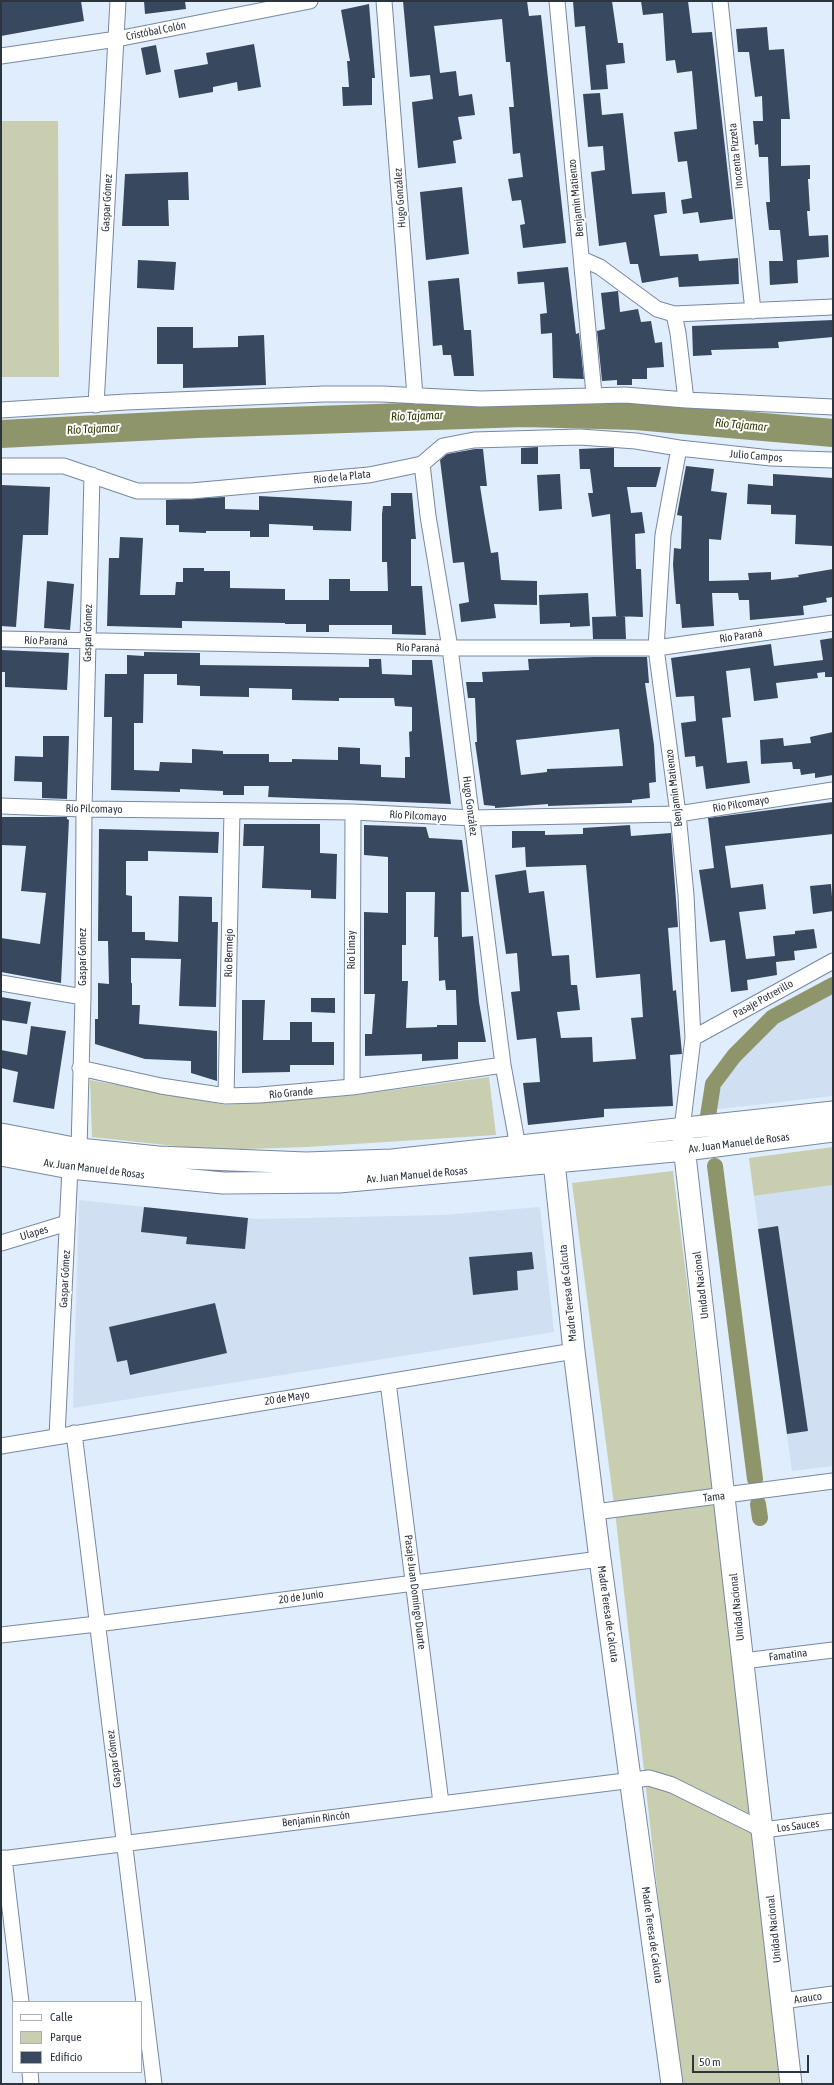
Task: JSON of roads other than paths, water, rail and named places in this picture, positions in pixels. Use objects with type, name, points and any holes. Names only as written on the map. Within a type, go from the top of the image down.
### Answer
[{"type":"street","name":"Gaspar Gómez","points":[[96,405],[118,1]]},
{"type":"street","name":"Cristóbal Colón","points":[[1,56],[117,39],[310,1]]},
{"type":"street","name":"Hugo González","points":[[384,1],[415,396]]},
{"type":"street","name":"Benjamín Matienzo","points":[[557,1],[594,394]]},
{"type":"street","name":"Inocenta Pizzeta","points":[[720,1],[753,311]]},
{"type":"street","points":[[582,259],[600,267],[657,309],[674,314],[833,307]]},
{"type":"street","points":[[674,314],[678,333],[686,400]]},
{"type":"street","points":[[1,410],[126,402],[324,394],[481,399],[625,394],[686,400],[833,407]]},
{"type":"street","name":"Río de la Plata","points":[[1,466],[64,466],[137,491],[191,491],[369,475],[422,464],[443,446],[474,440],[580,437],[636,441],[679,448]]},
{"type":"street","name":"Benjamín Matienzo","points":[[679,448],[663,536],[656,648],[678,814],[686,895],[693,1038],[684,1140]]},
{"type":"street","name":"Julio Campos","points":[[679,448],[771,458],[833,460]]},
{"type":"street","name":"Hugo González","points":[[422,464],[428,516],[450,648],[503,1065],[518,1147]]},
{"type":"street","name":"Gaspar Gómez","points":[[57,1436],[70,1168],[79,1149],[83,997],[84,809],[92,475]]},
{"type":"street","name":"Río Paraná","points":[[1,639],[88,642],[450,648],[656,648],[833,624]]},
{"type":"street","name":"Río Pilcomayo","points":[[1,806],[84,809],[353,812],[472,818],[678,814],[833,790]]},
{"type":"street","name":"Río Bermejo","points":[[226,1096],[232,811]]},
{"type":"street","name":"Río Limay","points":[[352,1087],[353,812]]},
{"type":"street","name":"Pasaje Potrerillo","points":[[693,1038],[833,961]]},
{"type":"street","points":[[1,984],[83,997]]},
{"type":"street","name":"Río Grande","points":[[80,1068],[161,1086],[226,1096],[260,1095],[352,1087],[503,1065]]},
{"type":"street","name":"Av. Juan Manuel de Rosas","points":[[684,1140],[833,1112]]},
{"type":"street","name":"Av. Juan Manuel de Rosas","points":[[1,1155],[70,1168],[223,1183],[275,1184],[339,1182],[552,1153],[684,1140],[833,1131]]},
{"type":"street","name":"Av. Juan Manuel de Rosas","points":[[1,1134],[79,1149],[165,1158],[306,1163],[392,1160],[518,1147],[552,1153]]},
{"type":"street","name":"Unidad Nacional","points":[[684,1140],[792,2084]]},
{"type":"street","name":"Madre Teresa de Calcuta","points":[[552,1153],[574,1351],[600,1559],[672,2084]]},
{"type":"street","name":"Ulapes","points":[[1,1243],[67,1223]]},
{"type":"street","name":"20 de Mayo","points":[[1,1446],[574,1351]]},
{"type":"street","name":"Pasaje Juan Domingo Duarte","points":[[388,1382],[441,1803]]},
{"type":"street","name":"Gaspar Gómez","points":[[74,1433],[154,2084]]},
{"type":"street","name":"Tama","points":[[595,1512],[833,1481]]},
{"type":"street","name":"20 de Junio","points":[[1,1635],[600,1559]]},
{"type":"street","name":"Famatina","points":[[743,1661],[833,1650]]},
{"type":"street","name":"Benjamín Rincón","points":[[3,1859],[649,1778],[672,1785],[763,1830]]},
{"type":"street","name":"Los Sauces","points":[[763,1830],[833,1821]]},
{"type":"street","points":[[3,1859],[22,2001]]},
{"type":"street","name":"Arauco","points":[[782,2001],[833,1994]]},
{"type":"street","points":[[30,2073],[31,2084]]},
{"type":"waterway","name":"Río Tajamar","points":[[1,434],[197,424],[524,413],[636,416],[833,433]]},
{"type":"waterway","points":[[708,1116],[713,1084],[734,1056],[773,1017],[833,985]]},
{"type":"waterway","points":[[715,1166],[755,1479]]},
{"type":"waterway","points":[[758,1504],[760,1518]]}]
